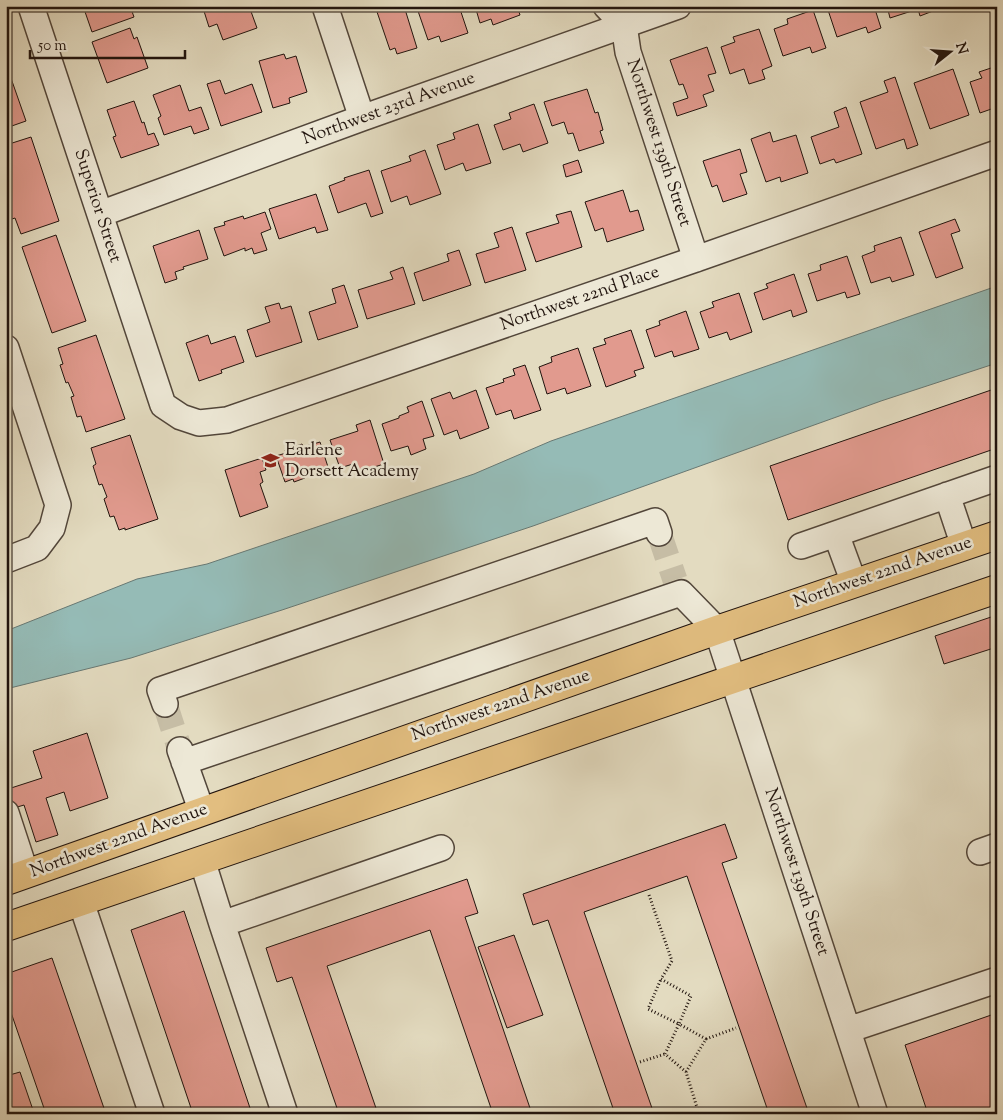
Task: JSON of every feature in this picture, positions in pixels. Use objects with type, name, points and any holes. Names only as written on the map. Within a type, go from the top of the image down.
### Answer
[{"type":"main road","name":"Northwest 22nd Avenue","points":[[16,878],[717,630],[997,535]]},
{"type":"main road","points":[[6,927],[997,589]]},
{"type":"street","name":"Superior Street","points":[[31,6],[163,405]]},
{"type":"street","points":[[325,6],[362,118]]},
{"type":"street","points":[[606,6],[627,16]]},
{"type":"street","name":"Northwest 23rd Avenue","points":[[100,214],[362,118],[627,16],[678,6]]},
{"type":"street","name":"Northwest 139th Street","points":[[627,16],[628,52],[696,259]]},
{"type":"street","name":"Northwest 22nd Place","points":[[163,405],[181,417],[199,423],[227,420],[696,259],[997,153]]},
{"type":"street","points":[[6,348],[58,505],[52,528],[37,548],[6,560]]},
{"type":"street","points":[[801,546],[997,478]]},
{"type":"street","points":[[947,495],[964,546]]},
{"type":"street","points":[[165,704],[160,690],[655,521],[660,533]]},
{"type":"street","points":[[836,534],[854,583]]},
{"type":"street","points":[[202,812],[182,756],[678,586],[717,630]]},
{"type":"street","name":"Northwest 139th Street","points":[[717,630],[875,1114]]},
{"type":"street","points":[[6,813],[16,878]]},
{"type":"street","points":[[222,924],[441,848]]},
{"type":"street","points":[[202,860],[285,1114]]},
{"type":"street","points":[[81,902],[152,1114]]},
{"type":"street","points":[[848,1030],[997,980]]},
{"type":"path","points":[[649,895],[672,961],[661,979],[648,1008],[706,1039]]},
{"type":"path","points":[[640,1062],[665,1054],[691,996],[661,979]]},
{"type":"path","points":[[686,1072],[706,1039],[736,1028]]},
{"type":"path","points":[[665,1054],[686,1072],[699,1114]]},
{"type":"water","points":[[997,286],[997,363],[881,401],[533,526],[282,610],[131,658],[6,689],[6,631],[137,579],[207,564],[474,474],[551,441]]},
{"type":"building","points":[[83,6],[130,6],[134,17],[92,32]]},
{"type":"building","points":[[207,6],[249,6],[257,28],[223,40],[217,24],[209,27],[203,8]]},
{"type":"building","points":[[375,6],[404,6],[417,48],[397,54],[395,48],[390,50]]},
{"type":"building","points":[[433,6],[459,6],[468,33],[441,42],[439,36],[428,40],[418,11]]},
{"type":"building","points":[[475,6],[517,6],[520,15],[493,25],[491,19],[480,23]]},
{"type":"building","points":[[839,6],[874,6],[881,28],[868,33],[866,27],[837,37],[828,10]]},
{"type":"building","points":[[887,6],[932,6],[933,11],[920,16],[918,9],[890,18]]},
{"type":"building","points":[[813,10],[826,48],[812,53],[810,47],[783,56],[774,29],[788,24],[787,19]]},
{"type":"building","points":[[130,28],[134,39],[137,37],[148,68],[107,83],[92,42]]},
{"type":"building","points":[[759,29],[772,66],[762,70],[765,79],[749,84],[744,69],[730,74],[721,47],[735,42],[733,37]]},
{"type":"building","points":[[707,47],[716,73],[708,75],[714,91],[703,95],[707,106],[677,116],[673,103],[688,98],[683,84],[679,85],[670,60]]},
{"type":"building","points":[[284,54],[286,59],[296,56],[307,92],[289,98],[290,103],[273,108],[259,61]]},
{"type":"building","points":[[6,64],[26,121],[6,128]]},
{"type":"building","points":[[997,66],[997,107],[980,113],[970,82],[982,78],[979,72]]},
{"type":"building","points":[[953,69],[969,115],[930,129],[914,83]]},
{"type":"building","points":[[895,77],[918,145],[907,149],[904,139],[876,149],[860,102],[888,92],[884,81]]},
{"type":"building","points":[[220,80],[225,94],[252,84],[262,112],[221,126],[207,84]]},
{"type":"building","points":[[180,85],[189,111],[201,107],[209,129],[194,134],[191,126],[164,135],[158,118],[161,116],[153,95]]},
{"type":"building","points":[[587,89],[595,113],[598,112],[603,130],[600,131],[604,143],[579,151],[573,133],[568,134],[564,122],[552,126],[544,102]]},
{"type":"building","points":[[134,101],[148,135],[154,133],[159,145],[121,158],[113,137],[116,136],[107,110]]},
{"type":"building","points":[[534,104],[548,143],[523,152],[520,144],[503,150],[494,125],[511,119],[509,113]]},
{"type":"building","points":[[846,107],[862,154],[836,163],[834,159],[820,164],[811,137],[839,127],[834,112]]},
{"type":"building","points":[[478,124],[491,163],[466,171],[463,163],[445,170],[437,145],[455,139],[453,133]]},
{"type":"building","points":[[770,132],[773,142],[796,135],[808,173],[781,182],[780,177],[766,182],[751,139]]},
{"type":"building","points":[[31,137],[59,221],[21,234],[15,218],[12,219],[6,203],[6,199],[8,199],[6,193],[6,145]]},
{"type":"building","points":[[740,149],[747,172],[740,174],[747,194],[723,202],[717,185],[712,187],[703,161]]},
{"type":"building","points":[[425,150],[441,194],[410,205],[407,196],[391,202],[381,171],[411,161],[409,156]]},
{"type":"building","points":[[578,160],[582,172],[566,177],[563,165]]},
{"type":"building","points":[[369,170],[383,213],[371,217],[366,203],[338,213],[329,186],[345,180],[344,178]]},
{"type":"building","points":[[623,190],[630,212],[638,210],[644,230],[607,242],[603,228],[595,231],[585,202]]},
{"type":"building","points":[[316,194],[328,230],[317,233],[315,227],[279,239],[269,209]]},
{"type":"building","points":[[571,211],[582,247],[536,262],[526,233],[559,223],[556,215]]},
{"type":"building","points":[[265,212],[271,229],[261,233],[267,250],[254,254],[252,248],[245,251],[245,248],[224,256],[214,228],[225,225],[224,222],[243,216],[244,219]]},
{"type":"building","points":[[955,219],[960,231],[951,234],[963,268],[936,278],[919,232]]},
{"type":"building","points":[[512,227],[526,270],[485,283],[476,254],[499,247],[494,233]]},
{"type":"building","points":[[199,230],[208,259],[183,267],[184,269],[175,272],[177,279],[165,283],[153,246]]},
{"type":"building","points":[[56,235],[86,321],[52,333],[22,247]]},
{"type":"building","points":[[901,237],[914,275],[892,282],[890,277],[871,283],[862,256],[875,251],[874,246]]},
{"type":"building","points":[[459,250],[471,285],[423,301],[414,273],[449,261],[447,254]]},
{"type":"building","points":[[847,256],[860,294],[847,298],[845,292],[817,301],[808,274],[821,270],[820,265]]},
{"type":"building","points":[[403,267],[415,304],[367,319],[358,290],[393,279],[390,272]]},
{"type":"building","points":[[794,274],[807,312],[793,317],[791,310],[763,320],[754,293],[768,288],[766,284]]},
{"type":"building","points":[[344,285],[358,327],[318,340],[309,312],[336,303],[332,289]]},
{"type":"building","points":[[739,293],[752,332],[730,340],[727,332],[709,338],[700,312],[714,307],[712,302]]},
{"type":"building","points":[[279,303],[281,309],[291,306],[302,342],[256,357],[247,330],[270,322],[265,307]]},
{"type":"building","points":[[686,311],[699,349],[674,357],[672,351],[655,357],[646,330],[660,325],[659,321]]},
{"type":"building","points":[[631,330],[644,368],[634,371],[636,376],[606,387],[593,348],[606,344],[604,339]]},
{"type":"building","points":[[96,335],[125,419],[86,432],[81,416],[77,417],[71,397],[74,396],[68,382],[66,383],[60,365],[63,364],[58,348]]},
{"type":"building","points":[[208,335],[211,344],[235,336],[244,362],[221,370],[222,373],[199,381],[186,343]]},
{"type":"building","points":[[578,348],[591,386],[567,394],[565,388],[547,394],[539,367],[552,362],[551,357]]},
{"type":"building","points":[[525,365],[541,410],[514,419],[511,410],[496,415],[486,388],[504,382],[503,379],[515,375],[513,369]]},
{"type":"building","points":[[997,388],[997,448],[788,520],[770,466]]},
{"type":"building","points":[[476,390],[489,428],[460,439],[457,430],[444,435],[431,399],[450,392],[453,399]]},
{"type":"building","points":[[422,401],[434,436],[423,439],[426,449],[411,455],[408,446],[391,451],[382,424],[399,418],[399,416],[409,412],[407,407]]},
{"type":"building","points":[[370,420],[384,464],[358,472],[356,463],[340,468],[330,440],[358,431],[356,425]]},
{"type":"building","points":[[130,435],[158,519],[125,530],[125,528],[119,530],[114,516],[110,517],[104,499],[107,497],[102,484],[99,485],[93,466],[96,464],[91,448]]},
{"type":"building","points":[[320,442],[328,467],[304,475],[305,478],[294,482],[293,479],[285,482],[276,456],[286,453],[285,450],[302,444],[303,447]]},
{"type":"building","points":[[262,458],[266,470],[260,472],[263,482],[260,484],[268,507],[240,517],[225,470]]},
{"type":"building","points":[[997,615],[997,647],[944,664],[935,636]]},
{"type":"building","points":[[87,733],[108,798],[70,811],[64,792],[46,798],[58,835],[36,842],[24,805],[14,808],[8,789],[42,778],[33,751]]},
{"type":"building","points":[[725,824],[737,858],[722,863],[809,1114],[769,1114],[687,876],[584,912],[654,1114],[615,1114],[548,920],[533,925],[523,894]]},
{"type":"building","points":[[467,879],[478,913],[465,917],[532,1114],[493,1114],[430,930],[327,966],[378,1114],[339,1114],[292,977],[277,982],[266,948]]},
{"type":"building","points":[[184,911],[252,1114],[193,1114],[131,930]]},
{"type":"building","points":[[514,935],[543,1015],[507,1028],[478,947]]},
{"type":"building","points":[[52,958],[106,1114],[46,1114],[6,998],[6,974]]},
{"type":"building","points":[[997,1013],[997,1114],[928,1114],[905,1045]]},
{"type":"building","points":[[20,1072],[33,1110],[22,1114],[6,1114],[6,1076]]},
{"type":"tunnel","points":[[659,533],[675,580]]},
{"type":"tunnel","points":[[165,704],[180,750]]},
{"type":"place","name":"Earlene Dorsett Academy","points":[[271,461]]}]
